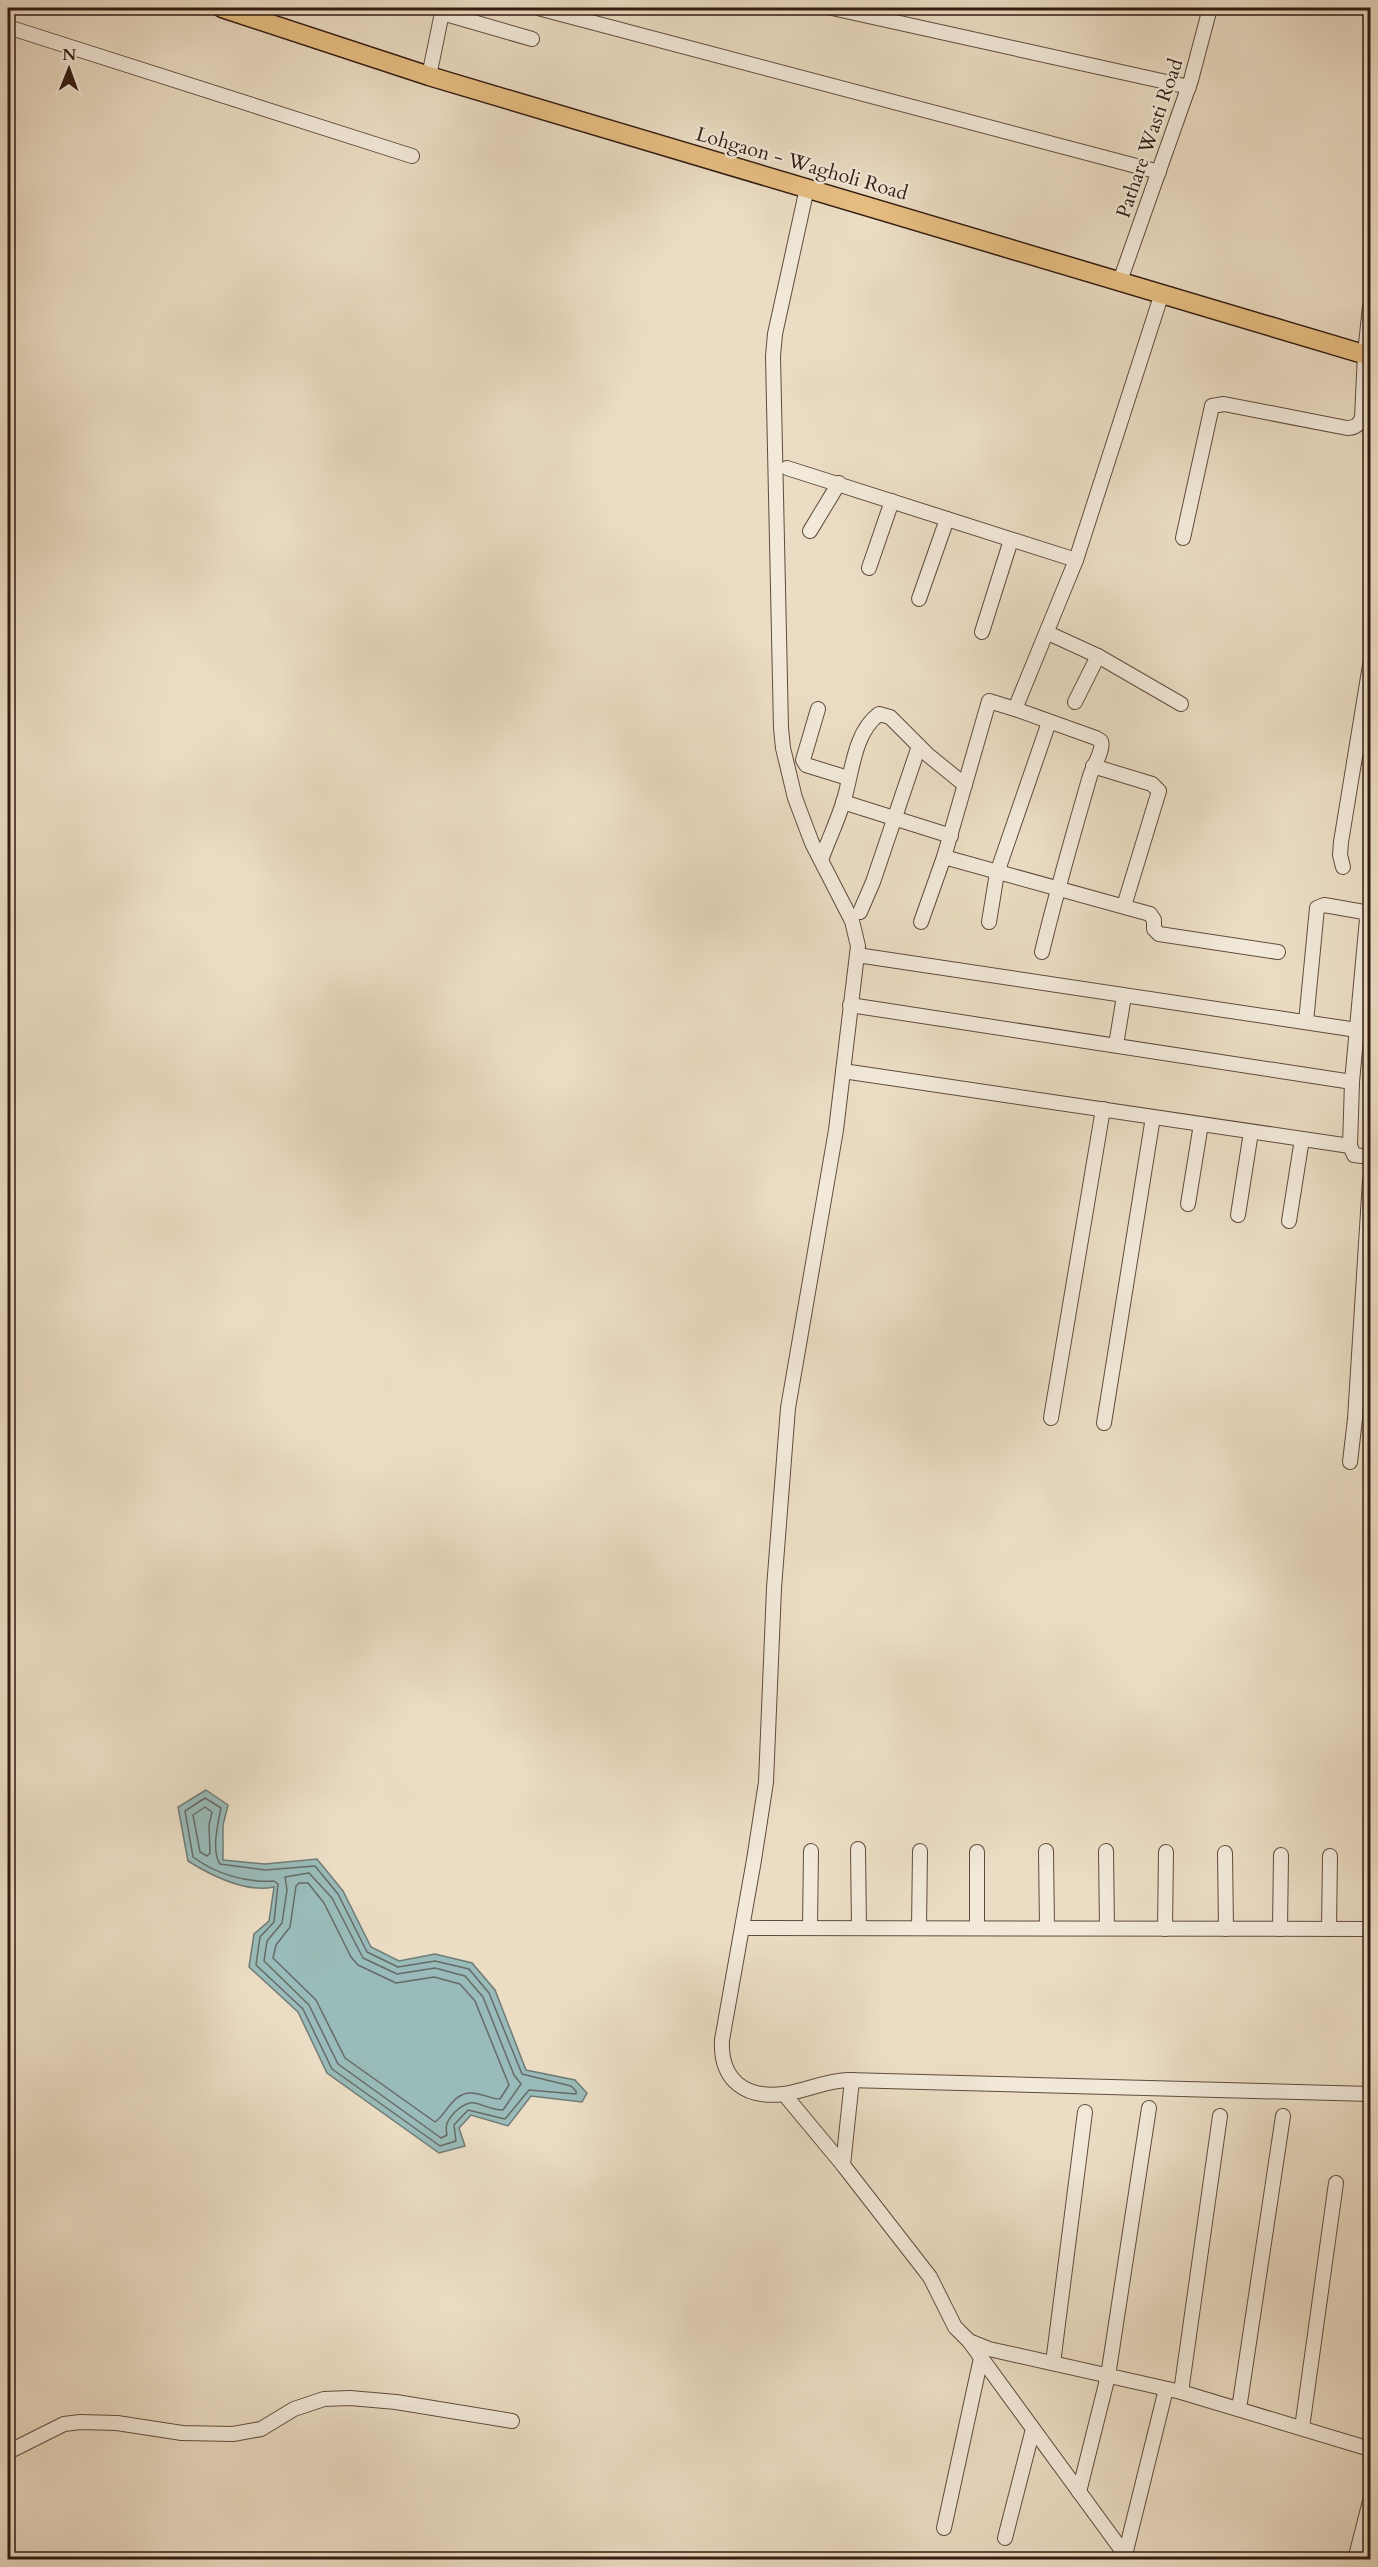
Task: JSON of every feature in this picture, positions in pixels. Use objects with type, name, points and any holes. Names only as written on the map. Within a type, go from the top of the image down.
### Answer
[{"type":"main road","name":"Lohgaon - Wagholi Road","points":[[222,8],[429,76],[1368,355]]},
{"type":"street","points":[[538,8],[1159,172]]},
{"type":"street","points":[[832,8],[1189,87]]},
{"type":"street","name":"Pathare Wasti Road","points":[[1120,281],[1189,87],[1210,8]]},
{"type":"street","points":[[429,76],[442,10],[532,39]]},
{"type":"street","points":[[8,27],[412,156]]},
{"type":"street","points":[[807,188],[773,346],[781,728],[795,798],[820,860],[852,921],[857,937],[857,955],[822,1215],[788,1408],[774,1588],[766,1782],[722,2040],[723,2064],[727,2075],[750,2091],[784,2094],[838,2080],[1371,2094]]},
{"type":"street","points":[[1015,709],[1076,560],[1162,293]]},
{"type":"street","points":[[1183,538],[1212,406],[1224,404],[1352,428],[1359,424],[1362,418],[1371,306]]},
{"type":"street","points":[[787,468],[1076,560]]},
{"type":"street","points":[[810,531],[839,483]]},
{"type":"street","points":[[869,568],[892,501]]},
{"type":"street","points":[[920,599],[947,519]]},
{"type":"street","points":[[982,632],[1011,540]]},
{"type":"street","points":[[1048,633],[1098,656],[1181,704]]},
{"type":"street","points":[[1075,702],[1098,656]]},
{"type":"street","points":[[1343,867],[1340,855],[1341,842],[1371,665]]},
{"type":"street","points":[[921,922],[951,836],[989,701],[1101,741],[1102,746],[1093,766],[1057,889],[1042,952]]},
{"type":"street","points":[[818,709],[803,759],[806,765],[848,778]]},
{"type":"street","points":[[820,860],[843,802],[848,778],[864,732],[879,714],[890,717],[919,746],[965,785]]},
{"type":"street","points":[[989,922],[997,873],[1049,722]]},
{"type":"street","points":[[860,912],[873,882],[893,817],[919,746]]},
{"type":"street","points":[[1093,766],[1152,784],[1159,791],[1124,906]]},
{"type":"street","points":[[843,802],[951,836]]},
{"type":"street","points":[[944,857],[1153,916],[1154,929],[1159,934],[1278,952]]},
{"type":"street","points":[[1306,1023],[1317,908],[1324,905],[1364,912],[1367,915],[1352,1082],[1350,1146],[1354,1155],[1371,1157]]},
{"type":"street","points":[[857,955],[1357,1030]]},
{"type":"street","points":[[1116,1045],[1124,996]]},
{"type":"street","points":[[850,1005],[1352,1082]]},
{"type":"street","points":[[843,1071],[1350,1146]]},
{"type":"street","points":[[1051,1418],[1103,1109]]},
{"type":"street","points":[[1104,1423],[1153,1117]]},
{"type":"street","points":[[1188,1204],[1201,1124]]},
{"type":"street","points":[[1238,1215],[1251,1132]]},
{"type":"street","points":[[1289,1221],[1302,1139]]},
{"type":"street","points":[[1350,1462],[1356,1407],[1371,1180]]},
{"type":"street","points":[[858,1849],[859,1928]]},
{"type":"street","points":[[810,1928],[811,1851]]},
{"type":"street","points":[[919,1928],[921,1851]]},
{"type":"street","points":[[1046,1851],[1047,1928]]},
{"type":"street","points":[[1106,1851],[1107,1928]]},
{"type":"street","points":[[977,1852],[977,1928]]},
{"type":"street","points":[[1165,1929],[1166,1852]]},
{"type":"street","points":[[1225,1853],[1226,1929]]},
{"type":"street","points":[[1280,1929],[1281,1855]]},
{"type":"street","points":[[1329,1929],[1330,1856]]},
{"type":"street","points":[[742,1928],[1371,1929]]},
{"type":"street","points":[[843,2165],[852,2080]]},
{"type":"street","points":[[784,2094],[843,2165],[930,2277],[955,2327],[969,2341],[1127,2557]]},
{"type":"street","points":[[1079,2492],[1108,2376],[1149,2108]]},
{"type":"street","points":[[1053,2363],[1085,2112]]},
{"type":"street","points":[[1181,2392],[1220,2116]]},
{"type":"street","points":[[1239,2409],[1283,2116]]},
{"type":"street","points":[[1302,2428],[1336,2183]]},
{"type":"street","points":[[969,2341],[988,2349],[1181,2392],[1371,2449]]},
{"type":"street","points":[[944,2528],[981,2358]]},
{"type":"street","points":[[1127,2557],[1166,2389]]},
{"type":"street","points":[[8,2452],[64,2424],[81,2422],[117,2423],[182,2433],[232,2434],[261,2428],[294,2409],[324,2399],[350,2398],[396,2402],[512,2421]]},
{"type":"street","points":[[1005,2538],[1033,2429]]},
{"type":"street","points":[[1355,2559],[1371,2501]]},
{"type":"water","points":[[206,1790],[228,1805],[223,1825],[223,1860],[265,1864],[317,1859],[343,1891],[371,1947],[399,1961],[435,1954],[472,1963],[495,1990],[526,2070],[575,2080],[587,2093],[582,2102],[531,2096],[508,2126],[471,2115],[459,2128],[465,2146],[439,2153],[327,2073],[298,2012],[249,1967],[254,1934],[269,1921],[274,1887],[252,1888],[229,1882],[188,1861],[178,1807]]}]
